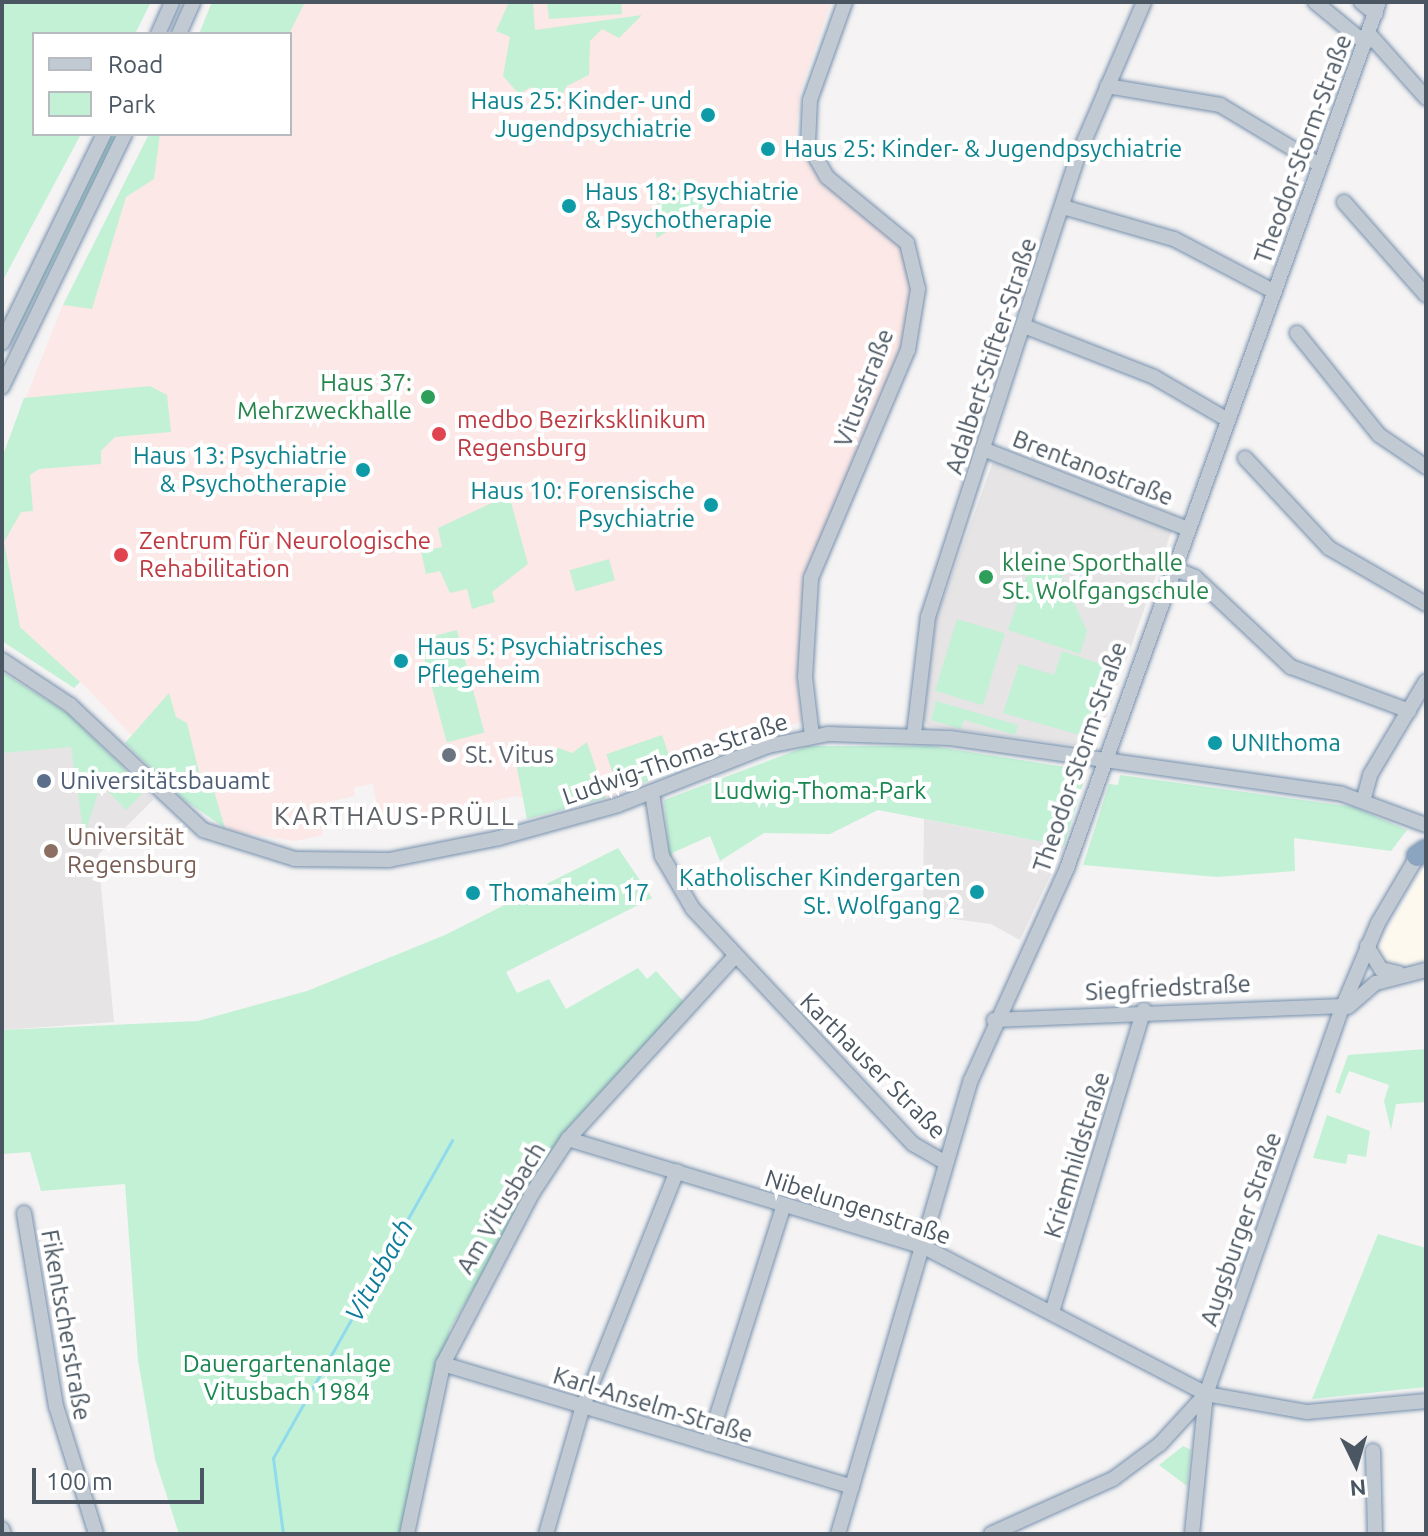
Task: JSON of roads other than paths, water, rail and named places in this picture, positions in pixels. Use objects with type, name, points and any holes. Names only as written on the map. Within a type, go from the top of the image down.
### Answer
[{"type":"street","points":[[159,32],[172,2]]},
{"type":"street","points":[[180,32],[193,2]]},
{"type":"street","name":"Vitusstraße","points":[[812,736],[805,677],[814,568],[908,350],[918,289],[907,243],[827,177],[808,144],[810,100],[845,2]]},
{"type":"street","name":"Adalbert-Stifter-Straße","points":[[914,734],[928,617],[1063,207],[1107,86],[1144,2]]},
{"type":"street","points":[[1315,2],[1367,39],[1426,98]]},
{"type":"street","points":[[1361,2],[1378,8]]},
{"type":"street","name":"Theodor-Storm-Straße","points":[[946,1163],[994,1020],[1067,868],[1170,567],[1228,420],[1378,8]]},
{"type":"street","points":[[1107,86],[1220,105],[1320,165]]},
{"type":"street","points":[[2,343],[103,136]]},
{"type":"street","points":[[2,385],[124,136]]},
{"type":"street","points":[[1344,202],[1426,295]]},
{"type":"street","points":[[1063,207],[1174,239],[1275,292]]},
{"type":"street","points":[[1024,326],[1154,377],[1228,420]]},
{"type":"street","points":[[1297,333],[1379,435],[1426,467]]},
{"type":"street","name":"Brentanostraße","points":[[983,449],[1186,528]]},
{"type":"street","points":[[1245,458],[1329,548],[1426,604]]},
{"type":"street","points":[[1170,567],[1195,577],[1291,667],[1409,711]]},
{"type":"street","name":"Ludwig-Thoma-Straße","points":[[2,660],[70,705],[188,820],[257,851],[330,862],[409,857],[652,793],[753,751],[812,736],[914,734],[1364,798],[1426,825]]},
{"type":"street","points":[[1364,798],[1426,681]]},
{"type":"street","name":"Karthauser Straße","points":[[652,793],[662,856],[733,958],[913,1144],[946,1163],[838,1534]]},
{"type":"street","name":"Augsburger Straße","points":[[991,1534],[1113,1479],[1175,1428],[1206,1394],[1343,1006],[1367,946],[1423,849]]},
{"type":"street","points":[[1367,946],[1381,969],[1399,973],[1426,970]]},
{"type":"street","name":"Am Vitusbach","points":[[407,1534],[443,1364],[568,1139],[733,958]]},
{"type":"street","points":[[1338,1020],[1359,993],[1399,973]]},
{"type":"street","name":"Siegfriedstraße","points":[[994,1020],[1144,1010],[1343,1006]]},
{"type":"street","name":"Kriemhildstraße","points":[[1052,1312],[1144,1010]]},
{"type":"street","name":"Nibelungenstraße","points":[[568,1139],[924,1247],[1206,1394],[1307,1412],[1426,1401]]},
{"type":"street","points":[[546,1534],[583,1406],[677,1171]]},
{"type":"street","points":[[708,1444],[784,1205]]},
{"type":"street","name":"Fikentscherstraße","points":[[24,1213],[56,1406],[96,1534]]},
{"type":"street","name":"Karl-Anselm-Straße","points":[[443,1364],[852,1487]]},
{"type":"street","points":[[1192,1534],[1206,1394]]},
{"type":"street","points":[[1175,1428],[1203,1436]]},
{"type":"street","points":[[1373,1451],[1375,1534]]},
{"type":"waterway","name":"Vitusbach","points":[[283,1534],[273,1458],[452,1140]]},
{"type":"place","name":"Haus 25: Kinder- und Jugendpsychiatrie","points":[[708,115]]},
{"type":"place","name":"Haus 25: Kinder- & Jugendpsychiatrie","points":[[768,149]]},
{"type":"place","name":"Haus 18: Psychiatrie & Psychotherapie","points":[[569,206]]},
{"type":"place","name":"Haus 37: Mehrzweckhalle","points":[[428,397]]},
{"type":"place","name":"medbo Bezirksklinikum Regensburg","points":[[439,434]]},
{"type":"place","name":"Haus 13: Psychiatrie & Psychotherapie","points":[[363,470]]},
{"type":"place","name":"Haus 10: Forensische Psychiatrie","points":[[711,505]]},
{"type":"place","name":"Zentrum für Neurologische Rehabilitation","points":[[121,555]]},
{"type":"place","name":"kleine Sporthalle St. Wolfgangschule","points":[[986,577]]},
{"type":"place","name":"Haus 5: Psychiatrisches Pflegeheim","points":[[401,661]]},
{"type":"place","name":"UNIthoma","points":[[1215,743]]},
{"type":"place","name":"St. Vitus","points":[[449,755]]},
{"type":"place","name":"Universitätsbauamt","points":[[44,781]]},
{"type":"place","name":"Universität Regensburg","points":[[51,851]]},
{"type":"place","name":"Katholischer Kindergarten St. Wolfgang 2","points":[[977,892]]},
{"type":"place","name":"Thomaheim 17","points":[[473,893]]},
{"type":"district","name":"KARTHAUS-PRÜLL","points":[[395,816]]},
{"type":"park label","name":"Ludwig-Thoma-Park","points":[[820,791]]},
{"type":"park label","name":"Dauergartenanlage Vitusbach 1984","points":[[287,1378]]}]
